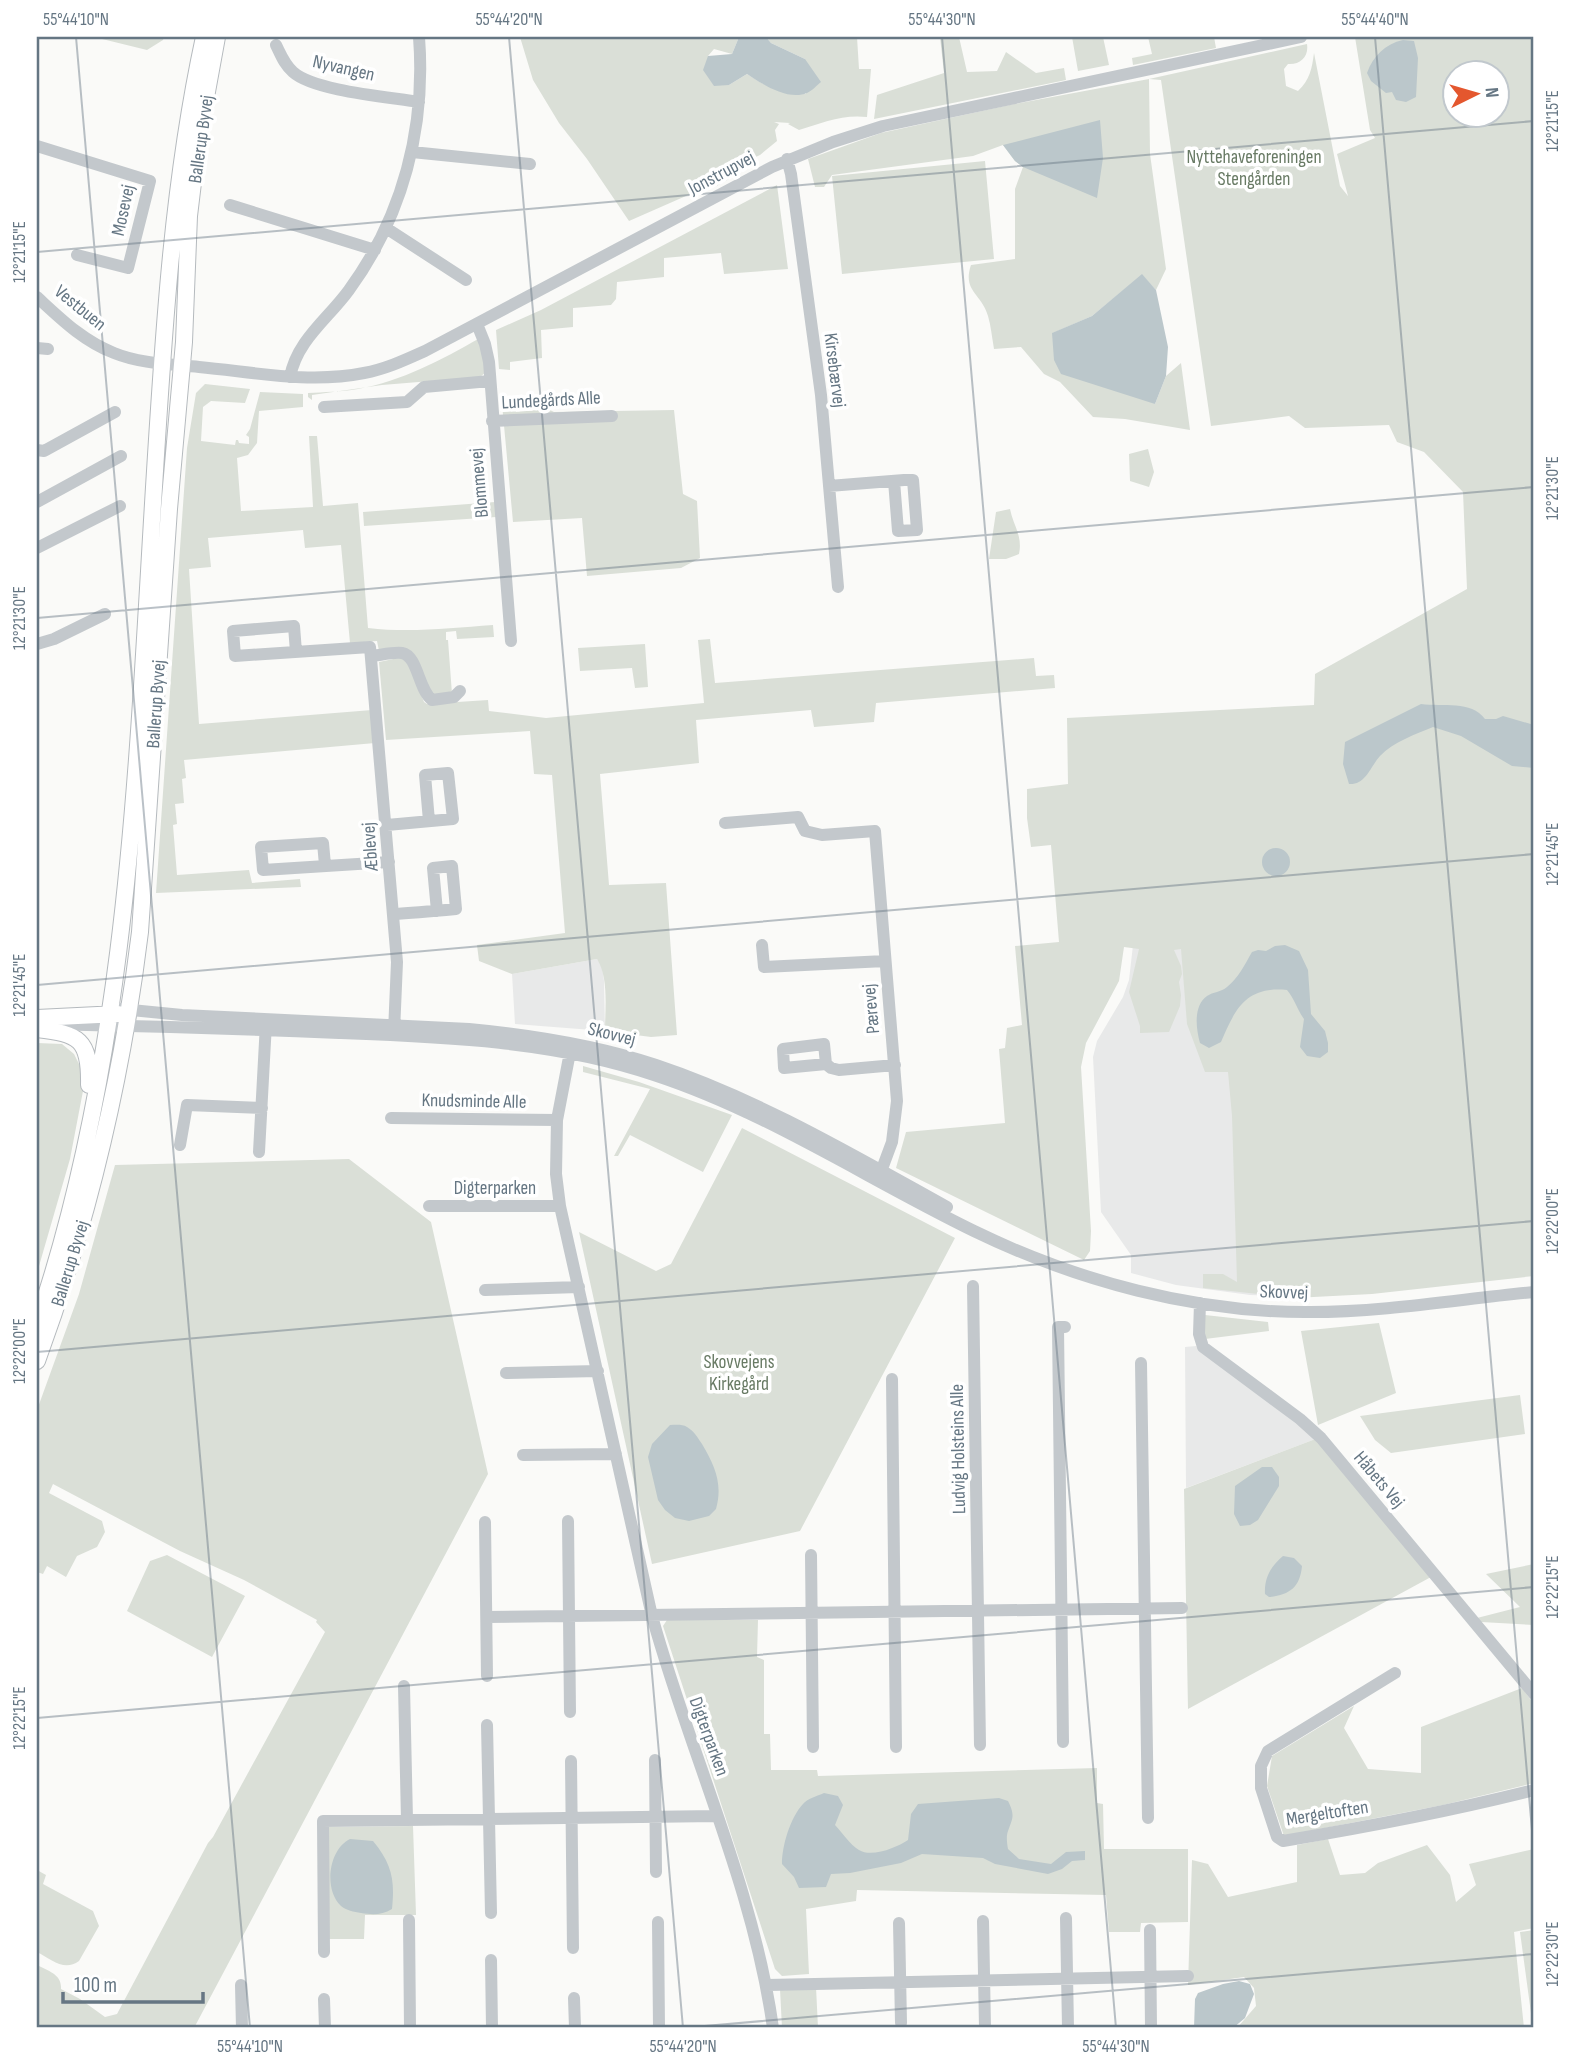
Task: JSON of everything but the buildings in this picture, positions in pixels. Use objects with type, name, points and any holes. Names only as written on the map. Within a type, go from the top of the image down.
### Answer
[{"type":"main road","name":"Ballerup Byvej","points":[[37,1323],[69,1221],[89,1130],[129,873],[161,365],[179,181],[192,90],[204,37]]},
{"type":"main road","name":"Ballerup Byvej","points":[[37,1361],[93,1185],[128,1017],[140,932],[169,509],[182,366],[189,216],[198,141],[217,37]]},
{"type":"main road","points":[[37,1018],[128,1017]]},
{"type":"main road","points":[[37,1027],[69,1033],[83,1045],[90,1075],[89,1130]]},
{"type":"street","points":[[290,377],[302,344],[346,295],[375,250],[402,191],[412,152],[419,102],[419,37]]},
{"type":"street","name":"Jonstrupvej","points":[[182,366],[290,377],[335,377],[394,365],[477,324],[787,159],[883,126],[1301,37]]},
{"type":"street","name":"Nyvangen","points":[[276,45],[284,63],[295,74],[311,83],[419,102]]},
{"type":"street","name":"Mosevej","points":[[37,146],[150,181],[128,268],[77,255]]},
{"type":"street","points":[[412,152],[530,164]]},
{"type":"street","name":"Kirsebærvej","points":[[787,159],[821,396],[838,587]]},
{"type":"street","points":[[230,205],[375,250]]},
{"type":"street","points":[[386,228],[466,280]]},
{"type":"street","name":"Vestbuen","points":[[37,296],[76,333],[94,344],[117,355],[161,365],[182,366]]},
{"type":"street","name":"Blommevej","points":[[477,324],[485,344],[490,381],[511,641]]},
{"type":"street","points":[[324,407],[407,402],[424,387],[490,381]]},
{"type":"street","points":[[37,450],[44,450],[115,412]]},
{"type":"street","name":"Lundegårds Alle","points":[[492,421],[612,416]]},
{"type":"street","points":[[37,502],[121,456]]},
{"type":"street","points":[[829,486],[894,481]]},
{"type":"street","points":[[37,548],[120,506]]},
{"type":"street","points":[[37,644],[54,639],[105,614]]},
{"type":"street","points":[[296,652],[294,626],[233,631],[235,656],[296,652],[370,647],[372,656],[404,653],[412,659],[425,694],[432,700],[454,697],[460,691]]},
{"type":"street","name":"Æblevej","points":[[372,656],[397,962],[394,1030]]},
{"type":"street","name":"Pærevej","points":[[725,823],[798,817],[805,831],[822,835],[875,831],[897,1117],[892,1142],[880,1176]]},
{"type":"street","points":[[387,825],[429,821]]},
{"type":"street","points":[[325,864],[323,843],[261,847],[263,870],[389,862]]},
{"type":"street","points":[[393,915],[437,911]]},
{"type":"street","points":[[762,944],[764,967],[885,961]]},
{"type":"street","points":[[37,1011],[108,1016]]},
{"type":"street","points":[[37,1027],[108,1016]]},
{"type":"street","name":"Skovvej","points":[[128,1017],[394,1030],[510,1032],[571,1048],[625,1055],[699,1081],[798,1126],[880,1176],[1039,1258],[1129,1288],[1200,1303],[1254,1310],[1309,1312],[1361,1310],[1534,1292]]},
{"type":"street","points":[[259,1152],[266,1024]]},
{"type":"street","name":"Digterparken","points":[[571,1048],[557,1120],[556,1174],[561,1206],[652,1615],[670,1682],[740,1884],[767,1985],[773,2028]]},
{"type":"street","points":[[826,1063],[839,1070],[895,1065]]},
{"type":"street","points":[[180,1145],[187,1105],[261,1108]]},
{"type":"street","name":"Knudsminde Alle","points":[[391,1118],[557,1120]]},
{"type":"street","name":"Digterparken","points":[[429,1206],[561,1206]]},
{"type":"street","name":"Ludvig Holsteins Alle","points":[[974,1286],[980,1745]]},
{"type":"street","points":[[485,1290],[579,1287]]},
{"type":"street","name":"Håbets Vej","points":[[1200,1303],[1199,1334],[1203,1347],[1300,1419],[1321,1438],[1534,1694]]},
{"type":"street","points":[[1063,1742],[1058,1327],[1065,1327]]},
{"type":"street","points":[[1141,1363],[1148,1818]]},
{"type":"street","points":[[506,1373],[598,1371]]},
{"type":"street","points":[[892,1379],[896,1747]]},
{"type":"street","points":[[523,1455],[616,1454]]},
{"type":"street","points":[[568,1521],[570,1712]]},
{"type":"street","points":[[485,1522],[487,1676]]},
{"type":"street","points":[[811,1555],[813,1747]]},
{"type":"street","points":[[486,1617],[1182,1608]]},
{"type":"street","name":"Mergeltoften","points":[[1395,1673],[1268,1751],[1261,1766],[1261,1788],[1277,1837],[1283,1841],[1355,1829],[1534,1790]]},
{"type":"street","points":[[404,1686],[407,1820]]},
{"type":"street","points":[[487,1726],[491,1913]]},
{"type":"street","points":[[655,1760],[656,1872]]},
{"type":"street","points":[[571,1761],[573,1948]]},
{"type":"street","points":[[324,1952],[323,1821],[717,1816]]},
{"type":"street","points":[[1066,1918],[1068,2028]]},
{"type":"street","points":[[409,1920],[410,2028]]},
{"type":"street","points":[[983,1921],[985,2028]]},
{"type":"street","points":[[658,1922],[659,2028]]},
{"type":"street","points":[[899,1923],[901,2023]]},
{"type":"street","points":[[1150,1930],[1151,2028]]},
{"type":"street","points":[[491,1960],[492,2028]]},
{"type":"street","points":[[767,1985],[1188,1976]]},
{"type":"street","points":[[242,1985],[242,2028]]},
{"type":"street","points":[[574,1998],[575,2028]]},
{"type":"street","points":[[324,1999],[325,2028]]},
{"type":"shaded area","points":[[739,37],[766,37],[771,43],[805,59],[821,82],[809,92],[800,95],[776,90],[747,74],[729,85],[714,86],[703,70],[708,56],[732,54]]},
{"type":"shaded area","points":[[1403,40],[1414,41],[1418,58],[1416,97],[1406,102],[1396,100],[1392,92],[1386,93],[1371,81],[1367,73],[1380,52]]},
{"type":"shaded area","points":[[1100,120],[1103,158],[1097,198],[1023,167],[1003,145]]},
{"type":"shaded area","points":[[1142,274],[1156,290],[1168,347],[1166,376],[1155,404],[1061,374],[1054,360],[1052,333],[1092,316]]},
{"type":"shaded area","points":[[1421,704],[1464,707],[1479,713],[1485,719],[1503,716],[1534,725],[1534,768],[1512,766],[1461,736],[1433,727],[1391,747],[1380,756],[1360,782],[1349,784],[1343,764],[1345,742]]},
{"type":"shaded area","points":[[1189,717],[1284,1296],[1250,1295],[1176,1285],[1131,1273],[1131,1255],[1101,1212],[1093,1057],[1097,1041],[1123,997],[1129,980],[1133,945]]},
{"type":"shaded area","points":[[1276,848],[1286,852],[1290,862],[1286,872],[1276,876],[1266,872],[1262,862],[1266,852]]},
{"type":"shaded area","points":[[1285,945],[1299,951],[1308,970],[1311,1014],[1325,1031],[1328,1052],[1320,1058],[1307,1056],[1300,1047],[1304,1019],[1287,990],[1261,992],[1252,996],[1237,1010],[1221,1042],[1209,1048],[1200,1043],[1197,1018],[1203,1000],[1225,989],[1241,971],[1252,952]]},
{"type":"shaded area","points":[[597,959],[602,966],[604,981],[605,1031],[515,1024],[512,974]]},
{"type":"shaded area","points":[[1196,1346],[1318,1438],[1186,1488],[1185,1347]]},
{"type":"shaded area","points":[[670,1425],[683,1425],[692,1430],[714,1468],[719,1491],[716,1509],[709,1516],[689,1521],[675,1518],[658,1500],[648,1457],[652,1444]]},
{"type":"shaded area","points":[[1262,1467],[1272,1467],[1279,1477],[1279,1486],[1258,1520],[1250,1525],[1240,1526],[1234,1514],[1235,1486]]},
{"type":"shaded area","points":[[1283,1556],[1294,1558],[1302,1566],[1299,1579],[1288,1592],[1269,1597],[1265,1594],[1267,1578]]},
{"type":"shaded area","points":[[824,1793],[838,1796],[843,1805],[835,1825],[852,1845],[864,1852],[885,1851],[908,1840],[911,1814],[918,1804],[999,1798],[1008,1801],[1012,1810],[1007,1835],[1008,1849],[1019,1859],[1051,1864],[1066,1852],[1085,1851],[1085,1860],[1072,1861],[1062,1869],[1048,1874],[995,1864],[983,1858],[922,1854],[901,1863],[831,1874],[826,1887],[799,1888],[794,1877],[782,1864],[785,1841],[794,1817],[803,1804]]},
{"type":"shaded area","points":[[350,1839],[373,1841],[384,1857],[391,1873],[392,1909],[377,1914],[358,1913],[341,1906],[335,1899],[330,1880],[333,1860],[337,1851]]},
{"type":"shaded area","points":[[1239,1981],[1250,1984],[1254,1994],[1245,2018],[1233,2028],[1194,2028],[1195,1999],[1198,1993]]},
{"type":"green space","points":[[94,37],[164,37],[147,50]]},
{"type":"green space","points":[[520,37],[739,37],[732,54],[714,49],[708,56],[729,85],[747,74],[775,89],[806,94],[805,59],[771,43],[766,37],[857,37],[859,69],[871,69],[867,117],[841,118],[799,130],[788,124],[790,123],[774,122],[779,124],[775,130],[777,141],[760,155],[727,171],[733,172],[731,178],[713,188],[711,179],[695,192],[629,221],[559,123],[533,80]]},
{"type":"green space","points":[[940,37],[959,37],[967,72],[997,71],[1006,52],[1036,73],[1064,68],[1066,80],[874,119],[877,95],[944,73]]},
{"type":"green space","points":[[1072,37],[1103,37],[1109,65],[1078,71]]},
{"type":"green space","points":[[1148,37],[1214,37],[1216,48],[1133,65],[1132,58],[1152,54]]},
{"type":"green space","name":"Nyttehaveforeningen Stengården","points":[[1355,37],[1534,37],[1534,1276],[1372,1294],[1294,1298],[1203,1288],[1203,1274],[1223,1274],[1237,1282],[1232,1116],[1228,1072],[1205,1072],[1187,1024],[1181,949],[1174,950],[1182,974],[1179,982],[1180,1006],[1169,1032],[1140,1033],[1129,992],[1139,949],[1124,947],[1119,981],[1086,1043],[1081,1067],[1091,1231],[1090,1251],[1084,1260],[896,1168],[906,1132],[1005,1123],[999,1049],[1005,1048],[1007,1028],[1022,1025],[1015,946],[1059,942],[1051,845],[1031,847],[1027,789],[1068,784],[1067,718],[1314,705],[1315,674],[1467,589],[1463,492],[1424,452],[1397,442],[1389,425],[1305,428],[1289,416],[1211,426],[1161,80],[1149,79],[1307,44],[1307,53],[1303,59],[1288,64],[1284,69],[1286,86],[1298,91],[1302,87],[1310,73],[1314,53],[1340,186],[1348,196],[1337,154],[1375,138],[1370,130]]},
{"type":"green space","points":[[1149,79],[1150,154],[1166,269],[1156,290],[1142,275],[1092,316],[1053,333],[1155,404],[1166,376],[1181,363],[1190,430],[1125,419],[1093,417],[1060,382],[1044,374],[1021,347],[994,349],[988,316],[971,287],[969,274],[971,265],[1015,259],[1015,189],[1023,167],[1003,145],[973,156],[832,175],[824,187],[815,187],[808,159],[881,133],[1014,104]]},
{"type":"green space","points":[[985,161],[994,259],[842,274],[832,176]]},
{"type":"green space","points":[[777,185],[788,269],[724,274],[721,253],[664,258],[664,277],[617,282],[616,299],[611,305],[573,308],[573,327],[541,330],[542,358],[510,362],[510,370],[499,369],[496,330],[541,310]]},
{"type":"green space","points":[[480,338],[486,372],[480,377],[365,387],[421,369]]},
{"type":"green space","points":[[205,384],[250,389],[245,403],[211,401],[203,407],[201,441],[235,445],[236,440],[249,444],[249,437],[246,435],[260,392],[303,394],[303,407],[259,411],[257,443],[248,455],[237,458],[241,511],[313,507],[309,436],[317,436],[323,506],[358,503],[368,628],[415,630],[493,625],[494,637],[457,639],[456,631],[446,632],[452,694],[432,695],[414,654],[410,651],[379,651],[377,641],[350,643],[341,545],[305,548],[303,530],[208,538],[211,567],[189,569],[199,724],[372,710],[375,743],[184,760],[184,803],[175,804],[177,824],[173,825],[177,875],[249,870],[252,883],[300,879],[301,887],[156,893],[187,448],[196,393]]},
{"type":"green space","points":[[337,391],[312,395],[312,400],[308,397],[308,393]]},
{"type":"green space","points":[[515,403],[516,412],[548,409],[554,412],[674,410],[683,494],[697,501],[700,558],[681,568],[587,576],[582,518],[513,522],[502,404]]},
{"type":"green space","points":[[1148,449],[1154,472],[1149,487],[1130,481],[1129,454]]},
{"type":"green space","points":[[495,502],[496,517],[364,526],[363,512]]},
{"type":"green space","points":[[1010,509],[1019,536],[1019,554],[1006,559],[989,559],[996,512]]},
{"type":"green space","points":[[710,639],[715,683],[1034,658],[1036,676],[1054,675],[1055,688],[876,703],[874,722],[814,727],[811,710],[696,720],[699,763],[600,774],[609,885],[666,883],[677,1035],[651,1037],[605,1031],[605,984],[597,959],[512,974],[479,961],[477,945],[565,933],[552,775],[534,774],[530,731],[386,740],[379,662],[403,657],[408,661],[427,704],[488,700],[489,711],[546,718],[704,703],[698,640]]},
{"type":"green space","points":[[645,644],[648,687],[635,688],[632,668],[580,671],[578,648]]},
{"type":"green space","points":[[37,1043],[62,1044],[74,1054],[80,1066],[83,1091],[70,1159],[37,1273]]},
{"type":"green space","points":[[583,1066],[639,1082],[732,1115],[703,1172],[630,1135],[618,1156],[614,1156],[650,1089],[583,1072]]},
{"type":"green space","name":"Skovvejens Kirkegård","points":[[742,1128],[955,1238],[800,1531],[652,1564],[579,1232],[656,1271],[671,1264]]},
{"type":"green space","points":[[349,1159],[431,1222],[488,1474],[194,2028],[37,2028],[37,1965],[57,1976],[61,1989],[105,2017],[117,2014],[325,1632],[317,1620],[244,1580],[180,1551],[53,1484],[49,1493],[102,1521],[105,1532],[97,1547],[77,1556],[66,1577],[47,1566],[43,1574],[37,1572],[37,1410],[79,1294],[115,1165]]},
{"type":"green space","points":[[1205,1315],[1268,1322],[1269,1331],[1205,1339]]},
{"type":"green space","points":[[1379,1323],[1396,1393],[1318,1425],[1301,1331]]},
{"type":"green space","points":[[1520,1395],[1525,1434],[1391,1453],[1375,1440],[1360,1416]]},
{"type":"green space","points":[[1318,1438],[1431,1577],[1188,1709],[1184,1489]]},
{"type":"green space","points":[[167,1555],[245,1596],[212,1657],[127,1611],[150,1561]]},
{"type":"green space","points":[[1534,1564],[1534,1625],[1481,1622],[1477,1618],[1520,1607],[1486,1574]]},
{"type":"green space","points":[[667,1620],[758,1620],[757,1657],[764,1660],[764,1734],[770,1734],[771,1770],[817,1770],[818,1776],[1097,1768],[1097,1803],[1103,1804],[1104,1849],[1188,1849],[1188,1922],[1141,1923],[1140,1932],[1109,1932],[1106,1895],[857,1890],[856,1901],[806,1909],[809,1974],[782,1976],[775,1969],[663,1626]]},
{"type":"green space","points":[[1522,1688],[1534,1704],[1534,1783],[1443,1805],[1284,1836],[1267,1786],[1272,1756],[1354,1706],[1344,1728],[1368,1769],[1421,1773],[1421,1727]]},
{"type":"green space","points":[[413,1826],[416,1915],[365,1915],[364,1939],[329,1939],[327,1827]]},
{"type":"green space","points":[[1328,1839],[1340,1875],[1365,1873],[1378,1863],[1427,1845],[1450,1875],[1456,1902],[1476,1885],[1469,1864],[1534,1849],[1534,1928],[1514,1932],[1524,2028],[1237,2028],[1256,2006],[1254,1988],[1244,1977],[1188,1985],[1192,1860],[1208,1864],[1228,1897],[1297,1882],[1297,1845]]},
{"type":"green space","points":[[37,1870],[46,1875],[43,1884],[93,1911],[99,1926],[79,1961],[73,1964],[63,1965],[37,1952]]},
{"type":"green space","points":[[1534,1930],[1534,2028],[1533,2028],[1520,1932]]},
{"type":"green space","points":[[816,1987],[818,2028],[782,2028],[780,1989]]}]
